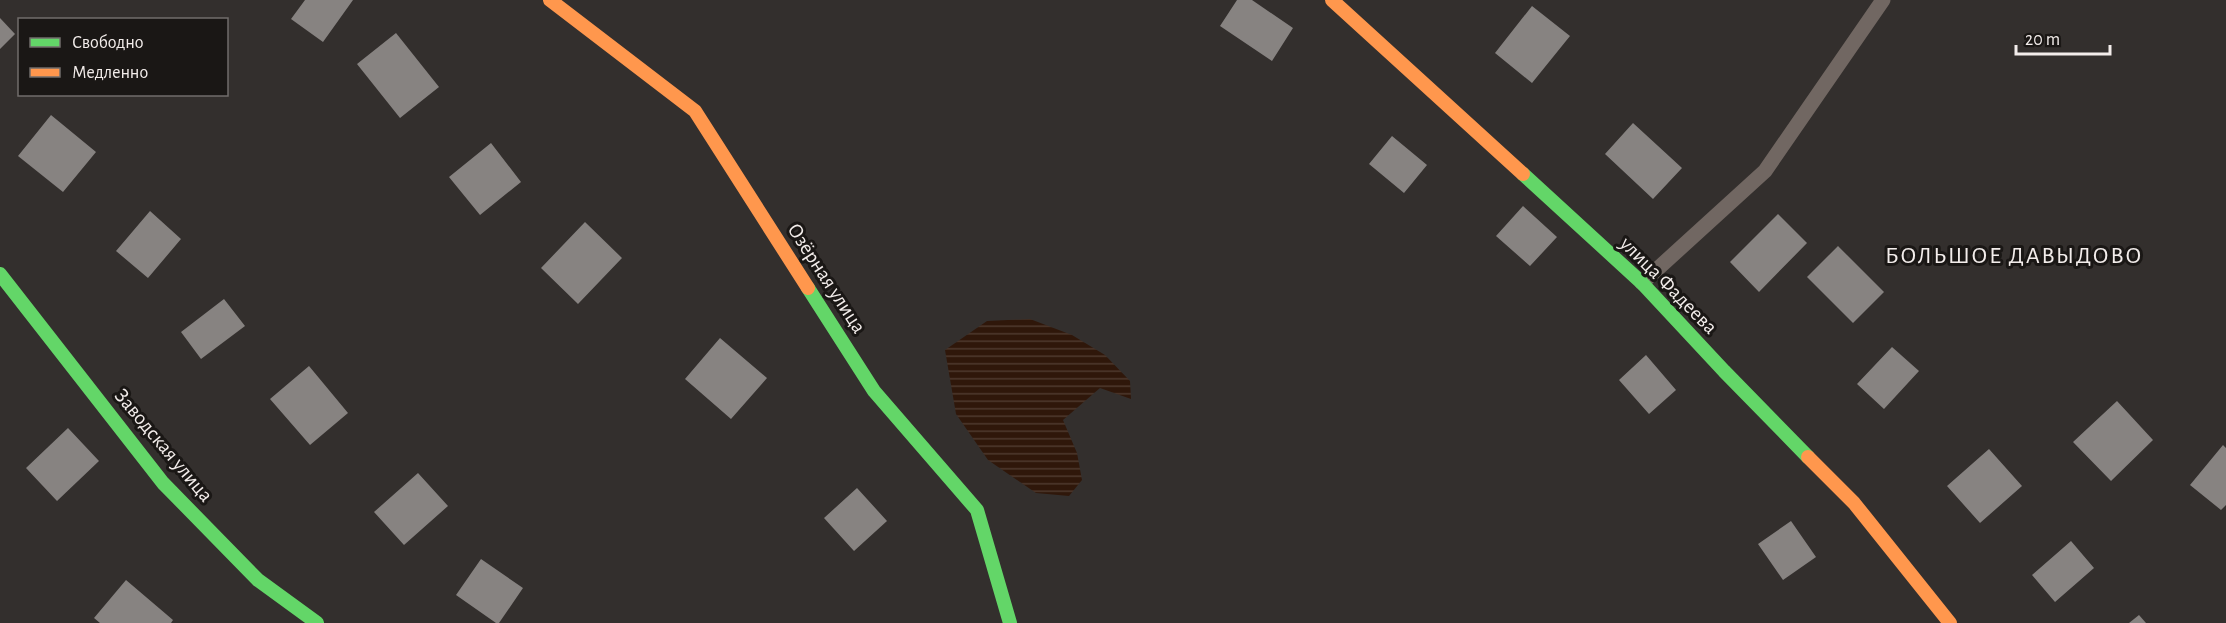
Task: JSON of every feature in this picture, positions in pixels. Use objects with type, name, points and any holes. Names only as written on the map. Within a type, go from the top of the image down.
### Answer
[{"type":"street","name":"Озёрная улица","points":[[550,0],[695,111],[874,391],[977,510],[1010,623]]},
{"type":"street","name":"улица Фадеева","points":[[1332,0],[1642,283],[1724,371],[1854,503],[1950,623]]},
{"type":"street","name":"Заводская улица","points":[[0,274],[163,483],[258,580],[317,623]]},
{"type":"lane","points":[[1642,283],[1765,171],[1883,0]]},
{"type":"shaded area","points":[[1030,319],[1072,335],[1105,355],[1130,381],[1131,399],[1100,388],[1063,420],[1077,453],[1082,480],[1069,496],[1036,493],[988,460],[956,414],[945,350],[987,321]]},
{"type":"building","points":[[305,0],[353,0],[323,42],[291,19]]},
{"type":"building","points":[[1237,0],[1252,0],[1293,28],[1272,61],[1220,26]]},
{"type":"building","points":[[1532,6],[1570,36],[1532,83],[1495,53]]},
{"type":"building","points":[[0,18],[15,34],[0,49]]},
{"type":"building","points":[[396,33],[439,87],[400,118],[357,64]]},
{"type":"building","points":[[51,115],[96,152],[63,192],[18,156]]},
{"type":"building","points":[[1633,123],[1682,168],[1653,199],[1605,154]]},
{"type":"building","points":[[1392,136],[1427,165],[1404,193],[1369,164]]},
{"type":"building","points":[[491,143],[521,182],[480,215],[449,177]]},
{"type":"building","points":[[1523,206],[1557,237],[1530,266],[1496,236]]},
{"type":"building","points":[[150,211],[181,239],[148,278],[116,251]]},
{"type":"building","points":[[1778,214],[1807,243],[1759,292],[1730,262]]},
{"type":"building","points":[[585,222],[622,258],[578,304],[541,268]]},
{"type":"building","points":[[1838,246],[1884,292],[1853,323],[1807,277]]},
{"type":"building","points":[[224,299],[245,326],[201,359],[181,332]]},
{"type":"building","points":[[720,338],[767,378],[731,419],[685,379]]},
{"type":"building","points":[[1892,347],[1919,371],[1884,409],[1857,384]]},
{"type":"building","points":[[1646,355],[1676,390],[1649,414],[1619,380]]},
{"type":"building","points":[[309,366],[348,413],[310,445],[270,399]]},
{"type":"building","points":[[2117,401],[2153,440],[2111,481],[2073,442]]},
{"type":"building","points":[[68,428],[99,461],[57,501],[26,468]]},
{"type":"building","points":[[2223,445],[2226,448],[2226,505],[2221,510],[2190,485]]},
{"type":"building","points":[[1989,449],[2022,486],[1980,523],[1947,486]]},
{"type":"building","points":[[418,473],[448,506],[404,545],[374,512]]},
{"type":"building","points":[[857,488],[887,521],[854,551],[824,518]]},
{"type":"building","points":[[1791,521],[1816,557],[1783,580],[1758,544]]},
{"type":"building","points":[[2071,541],[2094,568],[2055,602],[2032,575]]},
{"type":"building","points":[[481,559],[523,588],[499,623],[456,595]]},
{"type":"building","points":[[126,580],[173,620],[171,623],[100,623],[94,618]]},
{"type":"building","points":[[2139,615],[2146,623],[2129,623]]},
{"type":"traffic: fast","points":[[1523,174],[1642,283],[1808,457]]},
{"type":"traffic: fast","points":[[0,274],[163,483],[258,580],[317,623]]},
{"type":"traffic: fast","points":[[808,288],[874,391],[977,510],[1010,623]]},
{"type":"traffic: slow","points":[[550,0],[695,111],[808,288]]},
{"type":"traffic: slow","points":[[1332,0],[1523,174]]},
{"type":"traffic: slow","points":[[1808,457],[1854,503],[1950,623]]},
{"type":"district","name":"БОЛЬШОЕ ДАВЫДОВО","points":[[2014,255]]}]
